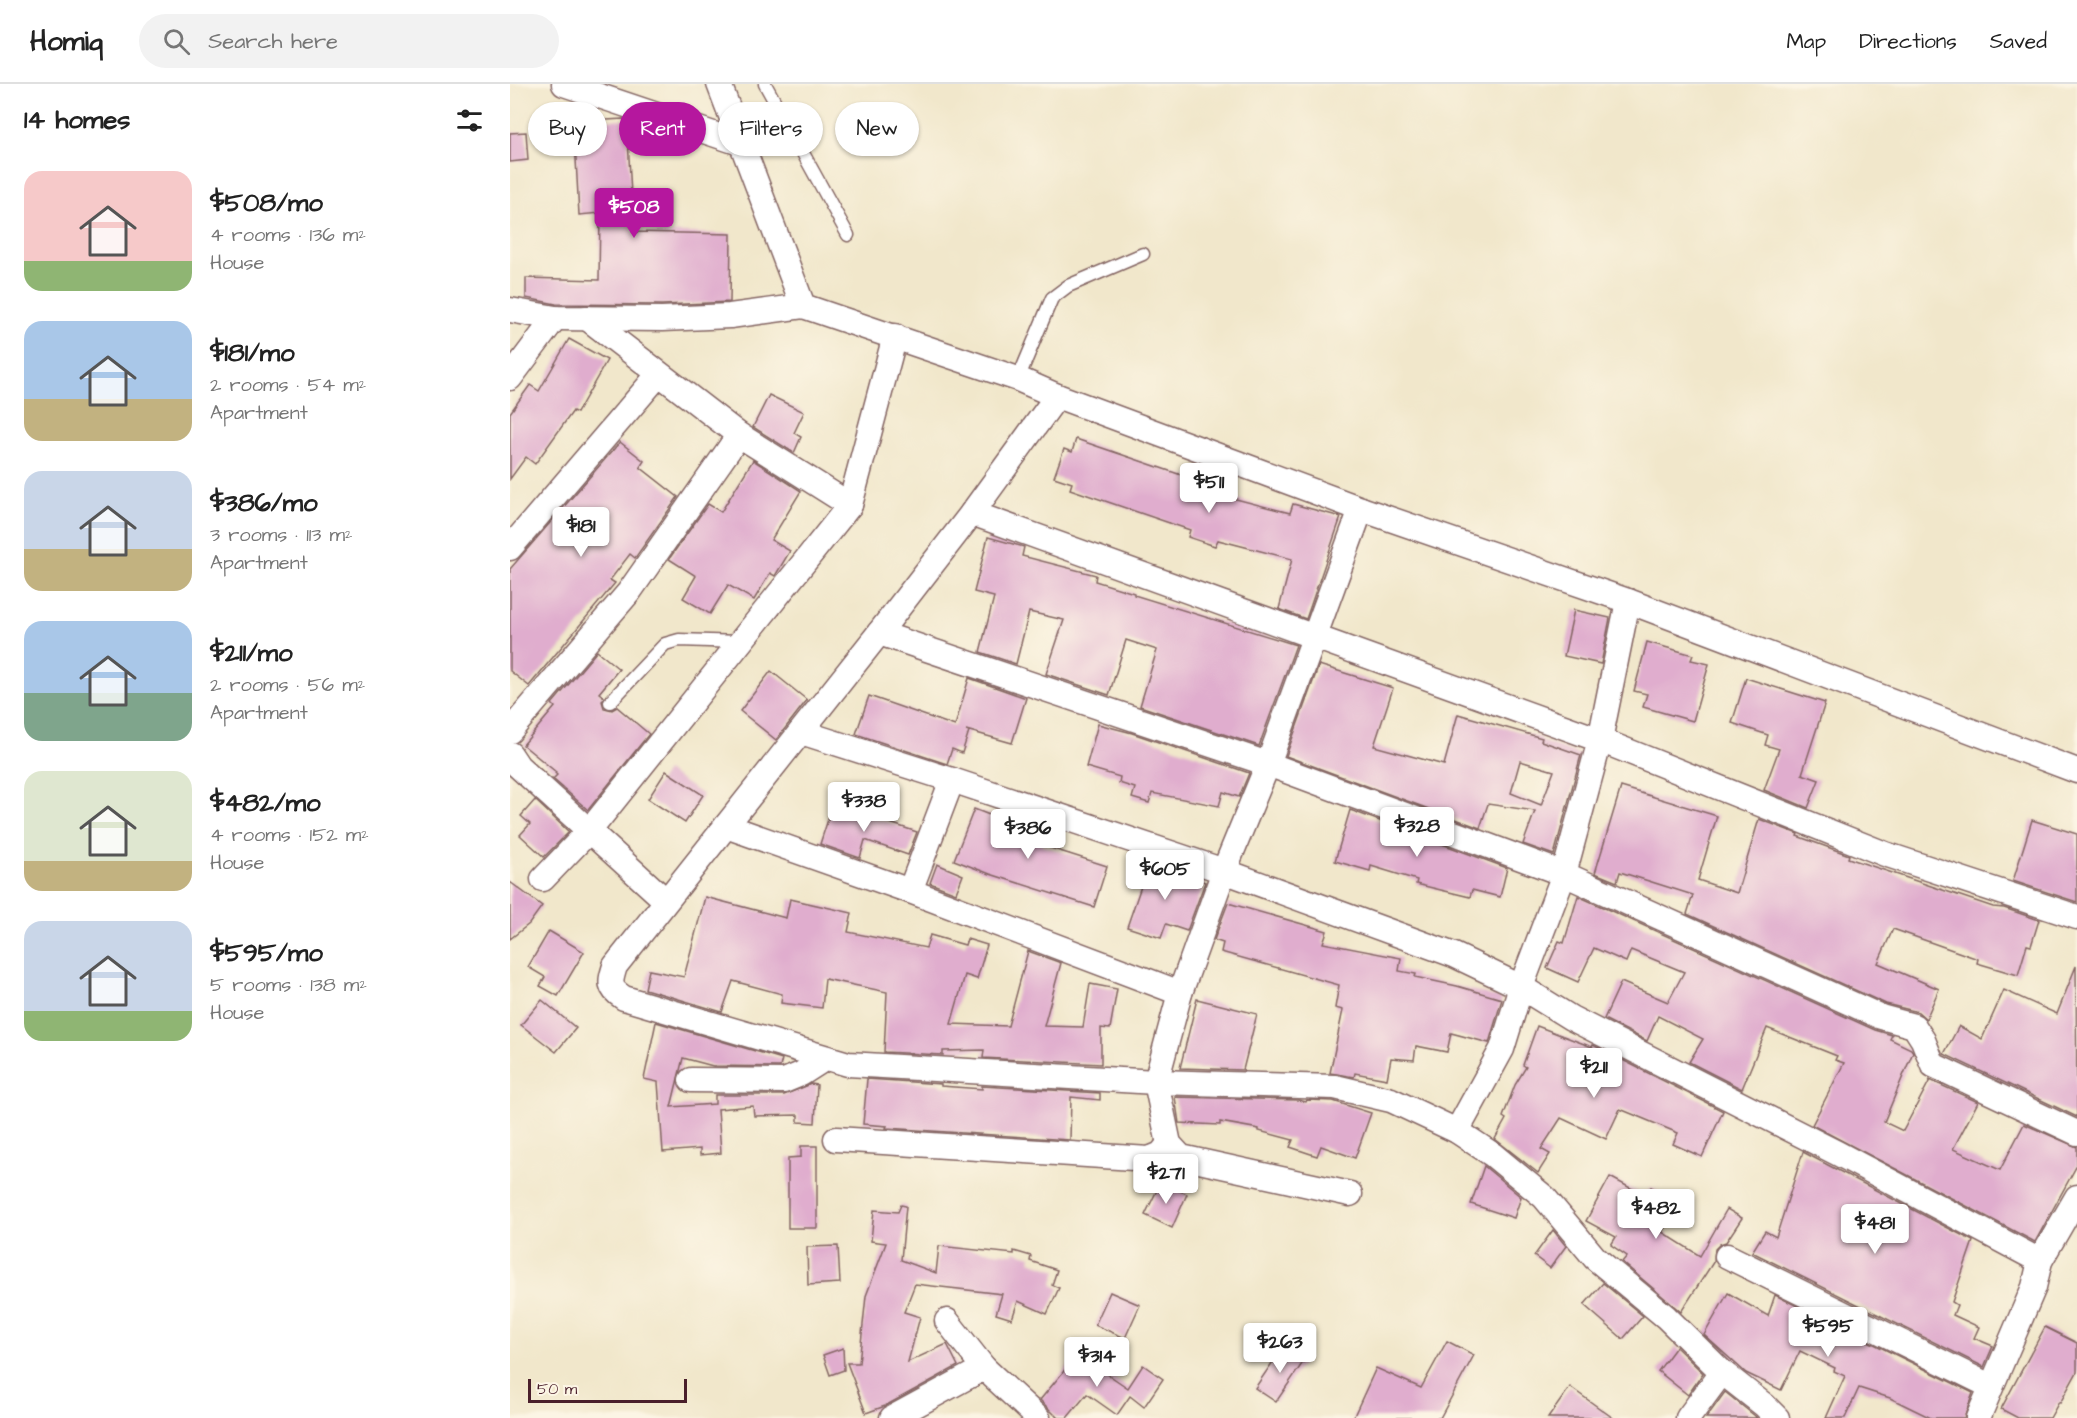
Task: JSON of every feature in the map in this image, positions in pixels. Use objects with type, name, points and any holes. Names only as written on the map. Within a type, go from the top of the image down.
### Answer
[{"type":"street","points":[[564,84],[718,136]]},
{"type":"street","points":[[719,84],[725,102]]},
{"type":"street","points":[[745,156],[803,306]]},
{"type":"street","points":[[510,310],[555,318],[662,319],[730,316],[803,306],[1018,379],[1057,396],[1361,509],[1628,601],[2077,771]]},
{"type":"street","points":[[510,378],[555,318]]},
{"type":"street","points":[[587,318],[739,435],[850,505]]},
{"type":"street","points":[[543,879],[590,830],[850,505],[895,336]]},
{"type":"street","points":[[510,548],[659,374]]},
{"type":"street","points":[[1057,396],[972,513],[879,633],[665,900],[615,966],[610,981],[615,992],[624,998],[848,1064],[1156,1082],[1335,1087],[1391,1100],[1457,1131],[1492,1155],[1544,1197],[1596,1258],[1666,1317],[1722,1372],[1777,1418]]},
{"type":"street","points":[[510,730],[629,592],[739,435]]},
{"type":"street","points":[[1350,1194],[1181,1157],[1168,1144],[1156,1082],[1180,993],[1224,871],[1268,764],[1361,509]]},
{"type":"street","points":[[972,513],[1600,740],[1885,854],[2077,917]]},
{"type":"street","points":[[1457,1131],[1502,1049],[1521,987],[1564,874],[1600,740],[1628,601]]},
{"type":"street","points":[[879,633],[1268,764],[1564,874],[1881,1017],[1914,1026],[1923,1040],[1933,1065],[2077,1133]]},
{"type":"street","points":[[801,732],[1224,871],[1454,955],[1521,987],[1597,1032],[1837,1153],[2040,1261]]},
{"type":"street","points":[[510,754],[518,766],[665,900]]},
{"type":"street","points":[[910,891],[952,780]]},
{"type":"street","points":[[726,826],[910,891],[1180,993]]},
{"type":"street","points":[[690,1080],[784,1081],[801,1074],[826,1058]]},
{"type":"street","points":[[836,1140],[1149,1159],[1161,1154],[1168,1144]]},
{"type":"street","points":[[1978,1418],[2034,1287],[2040,1261],[2077,1197]]},
{"type":"street","points":[[1727,1256],[1990,1386]]},
{"type":"street","points":[[947,1321],[984,1368],[1038,1418]]},
{"type":"street","points":[[892,1418],[984,1368]]},
{"type":"street","points":[[1688,1418],[1722,1372]]},
{"type":"lane","points":[[765,84],[848,235]]},
{"type":"lane","points":[[1018,379],[1052,298],[1068,286],[1143,254]]},
{"type":"lane","points":[[610,702],[665,644],[679,640],[741,642]]},
{"type":"building","points":[[619,119],[619,156],[629,156],[633,232],[731,234],[730,302],[662,305],[556,304],[526,298],[526,278],[599,280],[600,213],[579,215],[576,156],[607,156],[607,120]]},
{"type":"building","points":[[526,132],[528,160],[510,162],[510,133]]},
{"type":"building","points":[[569,339],[607,360],[577,413],[573,411],[535,464],[526,457],[510,479],[510,413],[530,385],[539,391]]},
{"type":"building","points":[[769,395],[804,412],[794,433],[801,437],[794,453],[753,427]]},
{"type":"building","points":[[1076,439],[1234,493],[1232,498],[1290,513],[1293,504],[1341,517],[1306,619],[1279,609],[1292,559],[1218,540],[1215,546],[1188,537],[1190,530],[1070,489],[1072,483],[1054,477],[1064,449],[1072,452]]},
{"type":"building","points":[[620,442],[644,461],[640,467],[678,497],[635,558],[630,554],[610,580],[615,583],[529,686],[510,671],[510,569]]},
{"type":"building","points":[[753,460],[801,491],[771,540],[790,551],[775,576],[770,573],[754,600],[728,585],[710,614],[683,598],[696,576],[669,559],[708,504],[721,512]]},
{"type":"building","points":[[988,537],[1024,547],[1022,556],[1096,575],[1095,581],[1134,593],[1134,595],[1296,645],[1259,746],[1140,706],[1157,650],[1126,640],[1109,695],[1046,674],[1064,620],[1029,612],[1016,664],[980,652],[994,597],[974,592]]},
{"type":"building","points":[[1574,610],[1610,618],[1601,664],[1564,656]]},
{"type":"building","points":[[1647,642],[1693,655],[1691,660],[1709,664],[1693,721],[1643,707],[1647,694],[1634,691]]},
{"type":"building","points":[[597,651],[619,669],[599,693],[604,697],[602,701],[604,708],[612,710],[617,707],[649,734],[588,810],[553,779],[557,775],[556,772],[523,745],[555,707],[552,704]]},
{"type":"building","points":[[1319,665],[1393,688],[1374,746],[1444,765],[1458,714],[1542,738],[1541,741],[1581,755],[1554,855],[1523,844],[1535,811],[1488,804],[1480,828],[1286,756]],"holes":[[[1520,761],[1554,771],[1541,805],[1511,793]]]},
{"type":"building","points":[[771,671],[807,700],[776,740],[740,711]]},
{"type":"building","points":[[969,678],[1026,698],[1012,743],[966,730],[969,731],[962,753],[952,749],[947,764],[856,734],[869,696],[955,726]]},
{"type":"building","points":[[1746,678],[1825,703],[1802,774],[1819,780],[1808,808],[1764,790],[1779,749],[1765,745],[1768,735],[1732,723]]},
{"type":"building","points":[[1098,724],[1132,733],[1249,773],[1239,797],[1223,792],[1219,806],[1152,793],[1149,803],[1132,798],[1135,788],[1119,783],[1120,777],[1086,767]]},
{"type":"building","points":[[666,771],[703,795],[685,823],[648,799]]},
{"type":"building","points":[[1621,787],[1717,816],[1698,880],[1737,893],[1759,819],[1849,855],[1848,858],[1993,907],[2004,908],[2039,920],[2031,946],[2027,945],[2018,975],[1977,963],[1978,959],[1893,929],[1878,963],[1939,989],[1926,1019],[1918,1012],[1886,1004],[1687,914],[1693,895],[1620,872],[1617,882],[1595,873]]},
{"type":"building","points":[[535,800],[569,832],[544,857],[520,835],[530,824],[521,816]]},
{"type":"building","points":[[833,804],[917,832],[908,855],[865,840],[860,858],[820,844]]},
{"type":"building","points":[[974,809],[1010,823],[1008,827],[1043,839],[1041,845],[1107,866],[1094,907],[990,874],[954,860]]},
{"type":"building","points":[[1350,810],[1507,868],[1500,897],[1472,890],[1470,897],[1416,884],[1417,880],[1371,866],[1370,871],[1335,861]]},
{"type":"building","points":[[2032,820],[2077,834],[2077,902],[2013,881]]},
{"type":"building","points":[[1149,863],[1205,882],[1187,931],[1166,924],[1161,938],[1127,927]]},
{"type":"building","points":[[937,864],[963,875],[956,893],[930,883]]},
{"type":"building","points":[[510,882],[542,906],[529,924],[510,939]]},
{"type":"building","points":[[1578,896],[1875,1030],[1892,1035],[1890,1039],[1911,1049],[1913,1052],[1884,1122],[1903,1131],[1930,1080],[1978,1102],[1953,1149],[2000,1170],[2024,1124],[2077,1147],[2077,1165],[2035,1242],[1812,1125],[1844,1063],[1835,1060],[1837,1056],[1767,1028],[1742,1089],[1689,1062],[1703,1039],[1658,1016],[1647,1041],[1604,1019],[1621,982],[1668,1002],[1684,972],[1631,950],[1626,962],[1594,948],[1578,982],[1547,968],[1559,941],[1564,943]]},
{"type":"building","points":[[705,897],[786,918],[790,899],[852,913],[848,932],[926,948],[930,935],[965,945],[967,939],[987,945],[977,979],[965,975],[951,1024],[1008,1026],[1028,951],[1061,963],[1044,1026],[1083,1027],[1090,984],[1117,989],[1110,1029],[1101,1028],[1101,1064],[983,1058],[984,1050],[943,1051],[943,1055],[884,1052],[887,992],[825,979],[822,1008],[781,1003],[782,994],[733,981],[722,1012],[645,989],[649,970],[684,977]]},
{"type":"building","points":[[1228,903],[1327,931],[1323,943],[1401,958],[1399,971],[1416,974],[1415,977],[1502,999],[1489,1043],[1451,1033],[1447,1052],[1416,1046],[1414,1060],[1391,1058],[1387,1079],[1355,1073],[1354,1077],[1330,1073],[1343,1010],[1335,1008],[1339,985],[1221,952],[1223,943],[1214,940]]},
{"type":"building","points":[[549,931],[584,952],[558,996],[540,986],[545,977],[528,967]]},
{"type":"building","points":[[2076,966],[2077,1117],[1944,1054],[1959,1026],[1982,1039],[2004,990],[2057,1014]]},
{"type":"building","points":[[1197,999],[1257,1014],[1243,1070],[1180,1068]]},
{"type":"building","points":[[542,1000],[576,1028],[556,1052],[521,1025]]},
{"type":"building","points":[[656,1022],[782,1059],[780,1067],[713,1066],[683,1058],[671,1107],[715,1104],[715,1095],[784,1095],[811,1084],[817,1085],[815,1123],[798,1122],[798,1115],[754,1116],[753,1106],[718,1109],[721,1153],[700,1155],[700,1149],[663,1152],[658,1082],[644,1079]]},
{"type":"building","points":[[1537,1026],[1592,1047],[1593,1045],[1723,1111],[1702,1157],[1673,1144],[1678,1133],[1620,1109],[1606,1139],[1561,1118],[1541,1149],[1550,1154],[1538,1173],[1495,1139],[1506,1119],[1503,1117],[1515,1085],[1526,1067],[1523,1065]]},
{"type":"building","points":[[867,1079],[982,1089],[982,1086],[1100,1093],[1100,1100],[1071,1097],[1070,1140],[886,1128],[887,1126],[863,1124]]},
{"type":"building","points":[[1175,1097],[1333,1101],[1371,1113],[1355,1158],[1321,1146],[1317,1156],[1290,1147],[1293,1140],[1259,1131],[1259,1129],[1220,1122],[1220,1125],[1179,1123]]},
{"type":"building","points":[[801,1146],[817,1146],[817,1228],[788,1228],[788,1158],[801,1157]]},
{"type":"building","points":[[1803,1152],[1973,1241],[1952,1302],[1957,1305],[1953,1315],[1979,1327],[1974,1338],[1993,1346],[1984,1367],[1752,1252],[1765,1231],[1776,1237]]},
{"type":"building","points":[[1484,1166],[1521,1197],[1514,1218],[1471,1204]]},
{"type":"building","points":[[1610,1177],[1645,1196],[1651,1187],[1679,1206],[1662,1232],[1700,1256],[1727,1209],[1742,1218],[1726,1242],[1715,1249],[1714,1261],[1681,1312],[1622,1262],[1627,1256],[1611,1245],[1616,1237],[1586,1221]]},
{"type":"building","points":[[1161,1182],[1187,1194],[1172,1228],[1145,1215]]},
{"type":"building","points":[[901,1205],[906,1206],[901,1260],[936,1273],[939,1246],[1014,1254],[1014,1251],[1031,1256],[1030,1261],[1057,1270],[1052,1285],[1059,1288],[1047,1314],[1018,1301],[1012,1319],[996,1314],[1002,1294],[915,1284],[904,1312],[920,1317],[908,1362],[947,1344],[958,1366],[885,1406],[866,1413],[847,1363],[859,1363],[866,1296],[886,1243],[871,1241],[874,1210],[898,1212]]},
{"type":"building","points":[[1553,1230],[1566,1246],[1550,1268],[1534,1256]]},
{"type":"building","points":[[838,1246],[840,1283],[808,1285],[807,1247]]},
{"type":"building","points":[[1603,1283],[1643,1316],[1623,1339],[1584,1305]]},
{"type":"building","points":[[1110,1292],[1140,1305],[1125,1338],[1095,1325]]},
{"type":"building","points":[[1728,1293],[1768,1316],[1775,1295],[1973,1393],[1964,1418],[1931,1418],[1890,1398],[1859,1388],[1845,1418],[1826,1418],[1845,1376],[1834,1371],[1835,1368],[1800,1351],[1781,1390],[1746,1373],[1704,1335]]},
{"type":"building","points":[[2045,1327],[2077,1343],[2077,1372],[2050,1418],[2018,1418],[2001,1409]]},
{"type":"building","points":[[1447,1341],[1474,1355],[1440,1418],[1353,1418],[1376,1368],[1421,1388]]},
{"type":"building","points":[[1283,1347],[1304,1361],[1276,1402],[1255,1388]]},
{"type":"building","points":[[1676,1347],[1703,1373],[1688,1395],[1658,1371]]},
{"type":"building","points":[[843,1348],[844,1370],[830,1375],[823,1355]]},
{"type":"building","points":[[1078,1354],[1128,1388],[1143,1365],[1163,1379],[1144,1407],[1130,1396],[1117,1415],[1087,1394],[1067,1418],[1058,1418],[1040,1400]]},
{"type":"building","points":[[1570,1387],[1613,1418],[1548,1418]]},
{"type":"building","points":[[1725,1392],[1755,1416],[1757,1418],[1706,1418]]}]
